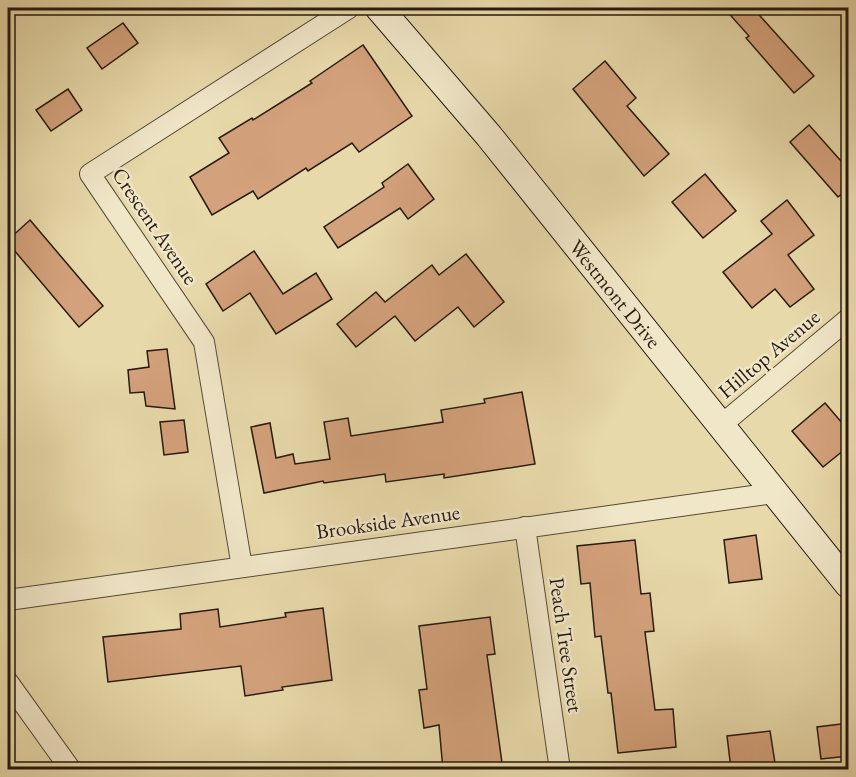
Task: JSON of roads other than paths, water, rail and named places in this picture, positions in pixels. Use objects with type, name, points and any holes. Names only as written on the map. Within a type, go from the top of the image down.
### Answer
[{"type":"street","name":"Crescent Avenue","points":[[242,567],[204,342],[90,174],[349,8]]},
{"type":"street","name":"Westmont Drive","points":[[379,8],[489,136],[774,493],[846,574]]},
{"type":"street","name":"Hilltop Avenue","points":[[720,426],[849,319]]},
{"type":"street","name":"Brookside Avenue","points":[[8,600],[774,493]]},
{"type":"street","name":"Peach Tree Street","points":[[525,527],[560,770]]},
{"type":"street","points":[[8,682],[70,770]]}]
